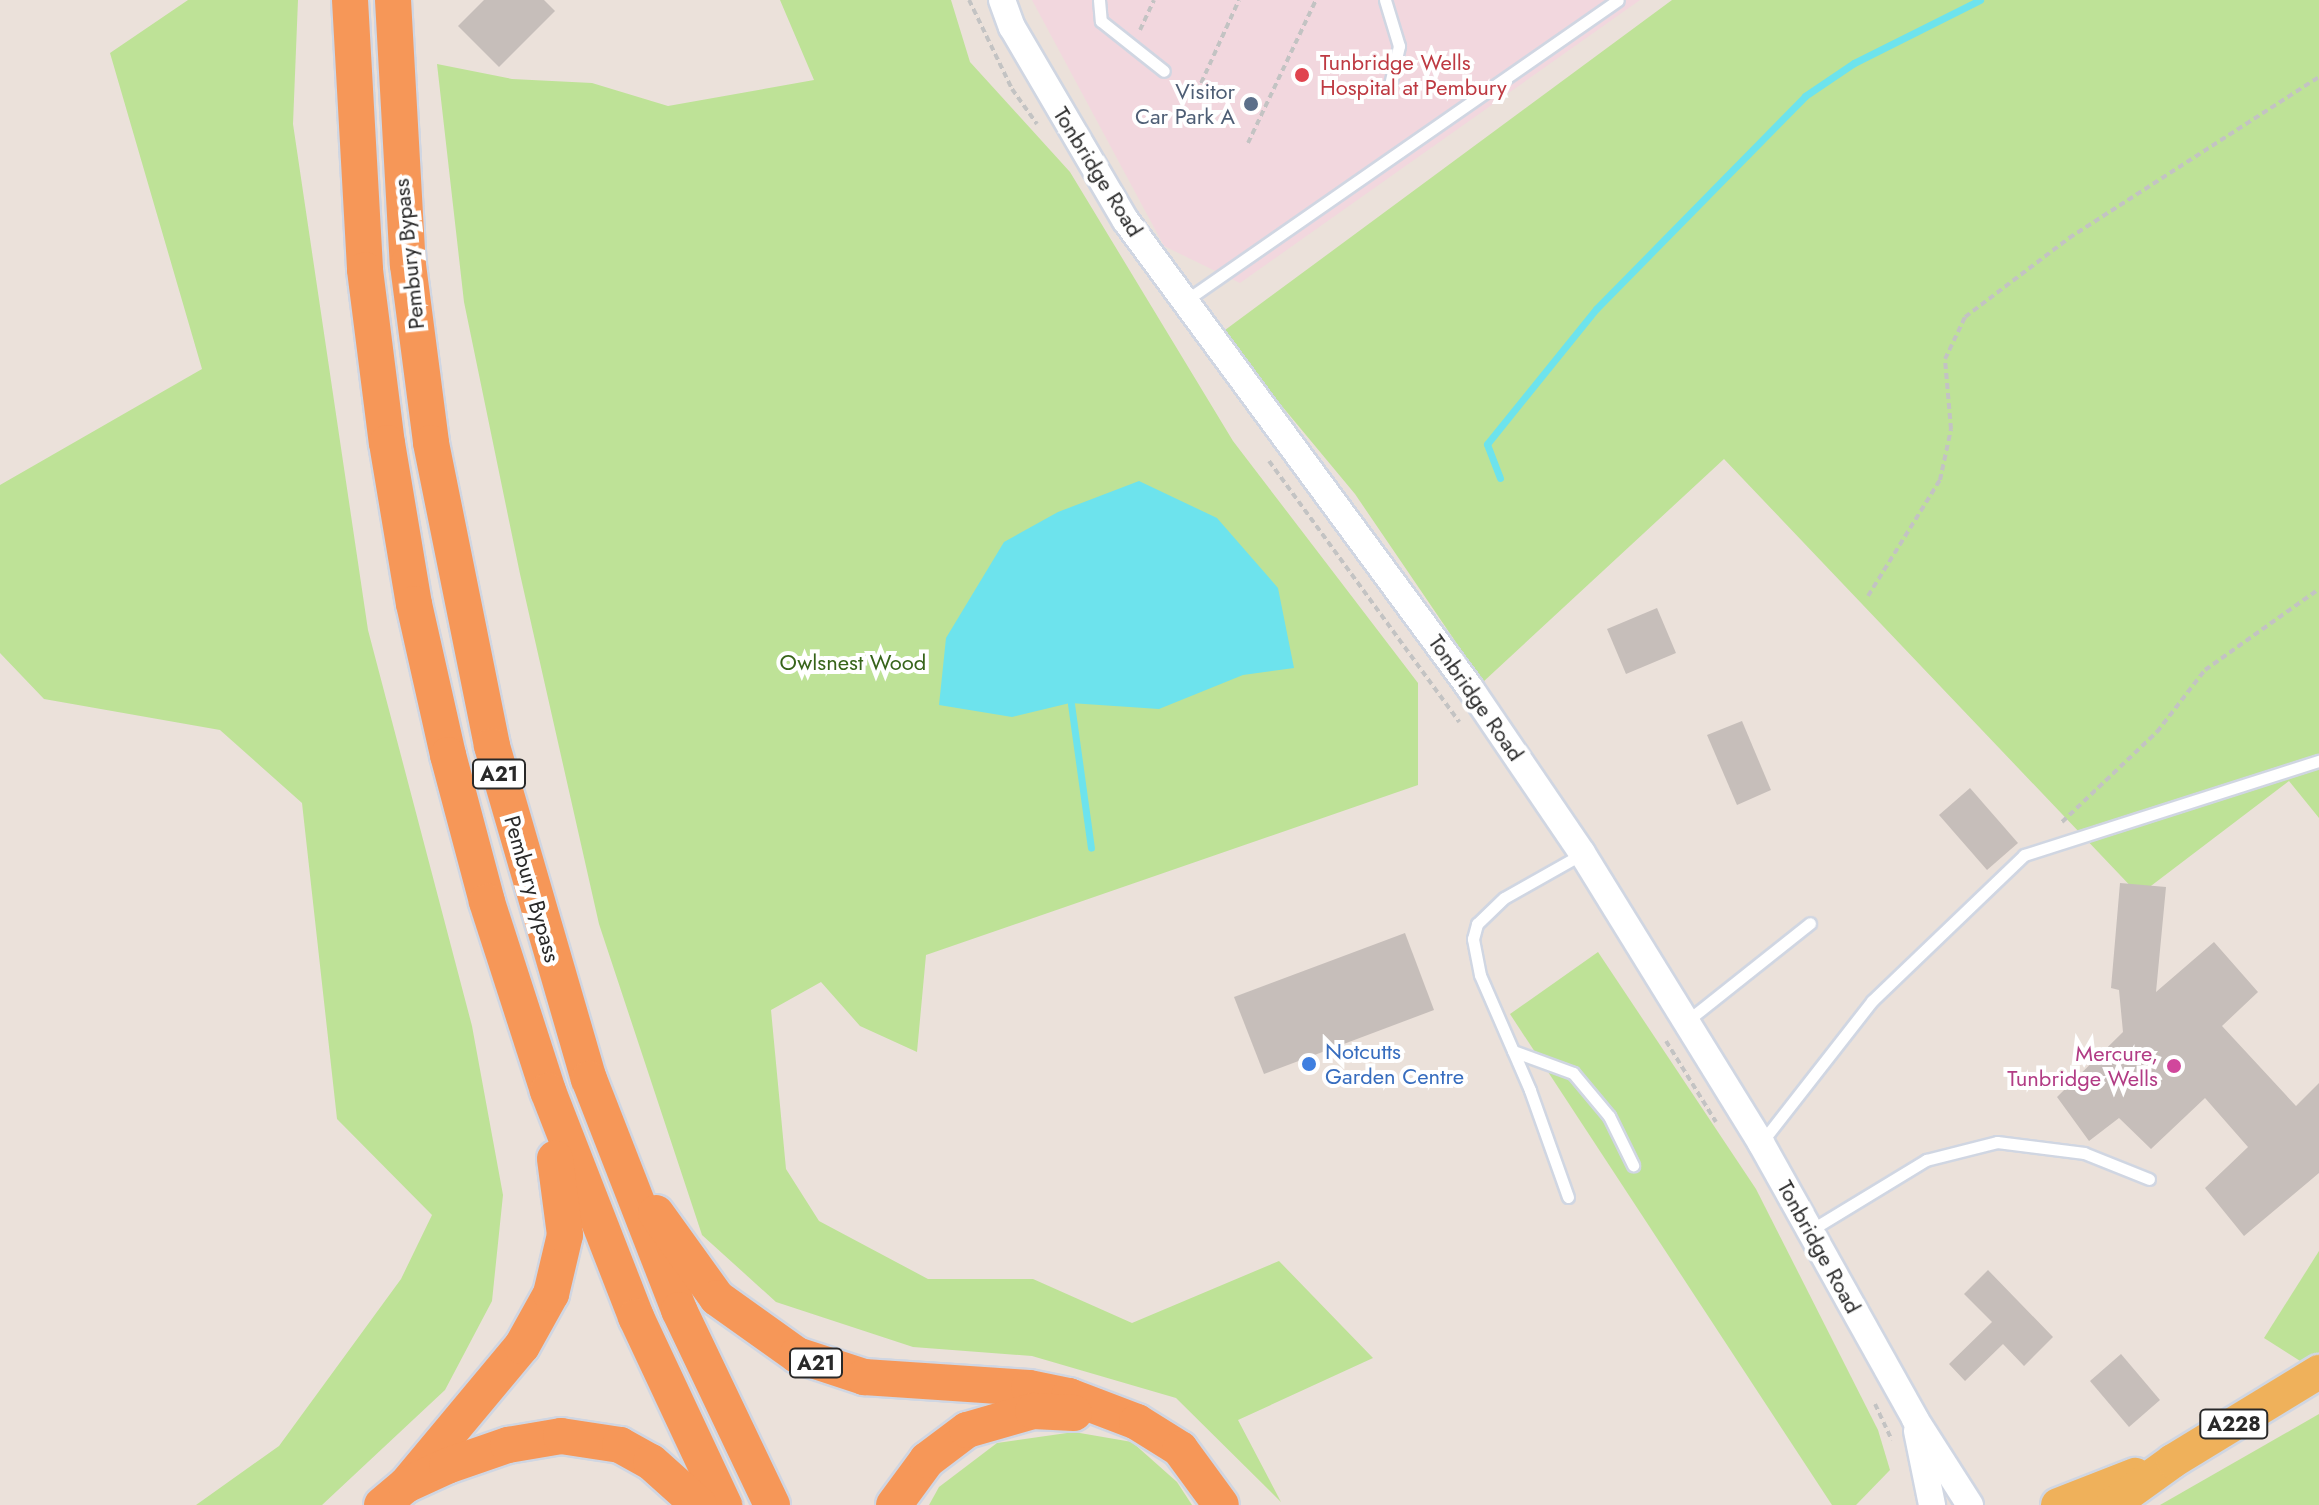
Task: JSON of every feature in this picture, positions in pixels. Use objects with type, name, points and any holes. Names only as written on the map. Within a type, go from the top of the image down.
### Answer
[{"type":"highway","name":"Pembury Bypass","points":[[350,0],[365,270],[414,604],[487,902],[548,1091],[636,1317],[724,1505]]},
{"type":"highway","name":"Pembury Bypass","points":[[393,0],[408,265],[459,603],[529,889],[618,1155],[679,1310],[772,1505]]},
{"type":"highway","name":"A21","points":[[394,1495],[522,1346],[551,1294],[565,1235],[548,1091]]},
{"type":"highway","name":"A21","points":[[618,1155],[717,1298],[797,1355],[864,1377],[1029,1388],[1137,1422],[1180,1449],[1221,1505]]},
{"type":"highway","name":"A21","points":[[894,1505],[927,1460],[967,1430],[1033,1411],[1103,1411]]},
{"type":"highway","name":"A21","points":[[394,1495],[508,1445],[588,1437],[651,1462],[699,1505]]},
{"type":"main road","name":"A228","points":[[2112,1505],[2173,1461],[2319,1372]]},
{"type":"main road","name":"A228","points":[[2058,1505],[2173,1461]]},
{"type":"street","name":"Tonbridge Road","points":[[1002,0],[1012,27],[1118,208],[1470,688],[1582,853],[1761,1143],[1915,1419],[1970,1505]]},
{"type":"street","name":"Tonbridge Road","points":[[1915,1419],[1932,1505]]},
{"type":"lane","points":[[1099,0],[1101,21],[1164,71]]},
{"type":"lane","points":[[1385,0],[1399,46],[1389,89]]},
{"type":"lane","points":[[1185,301],[1618,0]]},
{"type":"lane","points":[[1761,1143],[1872,1001],[2024,855],[2319,761]]},
{"type":"lane","points":[[1568,1197],[1473,955],[1477,924],[1504,898],[1582,853]]},
{"type":"lane","points":[[1687,1021],[1810,923]]},
{"type":"lane","points":[[1513,1051],[1573,1073],[1609,1116],[1633,1165]]},
{"type":"lane","points":[[1811,1230],[1926,1160],[1997,1142],[2084,1153],[2149,1179]]},
{"type":"path","points":[[969,0],[1012,89],[1040,127]]},
{"type":"path","points":[[1132,47],[1154,0]]},
{"type":"path","points":[[1197,92],[1239,0]]},
{"type":"path","points":[[1248,143],[1316,0]]},
{"type":"path","points":[[1868,596],[1940,480],[1951,429],[1945,359],[1965,317],[2069,238],[2319,77]]},
{"type":"path","points":[[1267,458],[1461,723]]},
{"type":"path","points":[[2060,824],[2157,732],[2205,670],[2319,589]]},
{"type":"path","points":[[1662,1033],[1724,1134]]},
{"type":"path","points":[[1874,1402],[1894,1445]]},
{"type":"shaded area","name":"Tunbridge Wells Hospital at Pembury","points":[[1032,0],[1640,0],[1240,283],[1164,246]]},
{"type":"green space","points":[[188,0],[298,0],[293,124],[368,630],[472,1026],[503,1195],[492,1301],[445,1390],[322,1505],[196,1505],[279,1446],[401,1279],[432,1215],[337,1119],[302,803],[220,730],[44,699],[0,653],[0,485],[202,369],[110,53]]},
{"type":"green space","name":"Owlsnest Wood","points":[[780,0],[951,0],[970,62],[1070,172],[1233,441],[1418,683],[1418,785],[926,955],[917,1052],[860,1026],[821,982],[771,1010],[786,1169],[819,1221],[928,1279],[1033,1279],[1132,1323],[1279,1261],[1373,1358],[1238,1420],[1281,1502],[1176,1398],[1032,1356],[913,1347],[776,1302],[702,1235],[599,924],[520,574],[464,302],[437,64],[512,79],[592,83],[668,106],[814,80]]},
{"type":"green space","points":[[1672,0],[2319,0],[2319,818],[2289,781],[2139,895],[1724,459],[1483,682],[1355,494],[1221,333]]},
{"type":"green space","points":[[1598,952],[1756,1189],[1878,1430],[1890,1470],[1856,1505],[1832,1505],[1510,1014]]},
{"type":"green space","points":[[2319,1251],[2319,1373],[2264,1338]]},
{"type":"green space","points":[[2319,1414],[2319,1505],[2160,1505]]},
{"type":"green space","points":[[1074,1432],[1132,1442],[1177,1482],[1192,1505],[929,1505],[939,1487],[997,1443]]},
{"type":"water","points":[[1139,481],[1217,518],[1278,588],[1294,668],[1243,675],[1159,709],[1070,703],[1012,717],[939,705],[946,638],[1004,542],[1058,512]]},
{"type":"building","points":[[484,0],[544,0],[555,11],[499,67],[458,26]]},
{"type":"building","points":[[1657,608],[1676,653],[1626,674],[1607,629]]},
{"type":"building","points":[[1742,721],[1771,790],[1737,805],[1707,735]]},
{"type":"building","points":[[1970,788],[2018,843],[1987,870],[1939,815]]},
{"type":"building","name":"Mercure, Tunbridge Wells","points":[[2120,883],[2166,887],[2156,992],[2214,942],[2258,992],[2222,1026],[2296,1106],[2319,1083],[2319,1173],[2244,1236],[2205,1188],[2248,1147],[2205,1098],[2151,1149],[2119,1118],[2089,1141],[2057,1097],[2123,1032],[2119,990],[2111,988]]},
{"type":"building","points":[[1405,933],[1434,1010],[1264,1074],[1234,997]]},
{"type":"building","points":[[1988,1270],[2053,1337],[2024,1366],[2003,1344],[1965,1381],[1949,1364],[1992,1322],[1964,1294]]},
{"type":"building","points":[[2121,1354],[2160,1400],[2129,1427],[2090,1381]]},
{"type":"waterway","points":[[1500,478],[1487,444],[1596,309],[1805,96],[1854,63],[1980,0]]},
{"type":"waterway","points":[[1071,704],[1091,848]]},
{"type":"place","name":"Tunbridge Wells Hospital at Pembury","points":[[1302,75]]},
{"type":"place","name":"Visitor Car Park A","points":[[1251,104]]},
{"type":"place","name":"Notcutts Garden Centre","points":[[1309,1064]]},
{"type":"place","name":"Mercure, Tunbridge Wells","points":[[2174,1066]]}]
